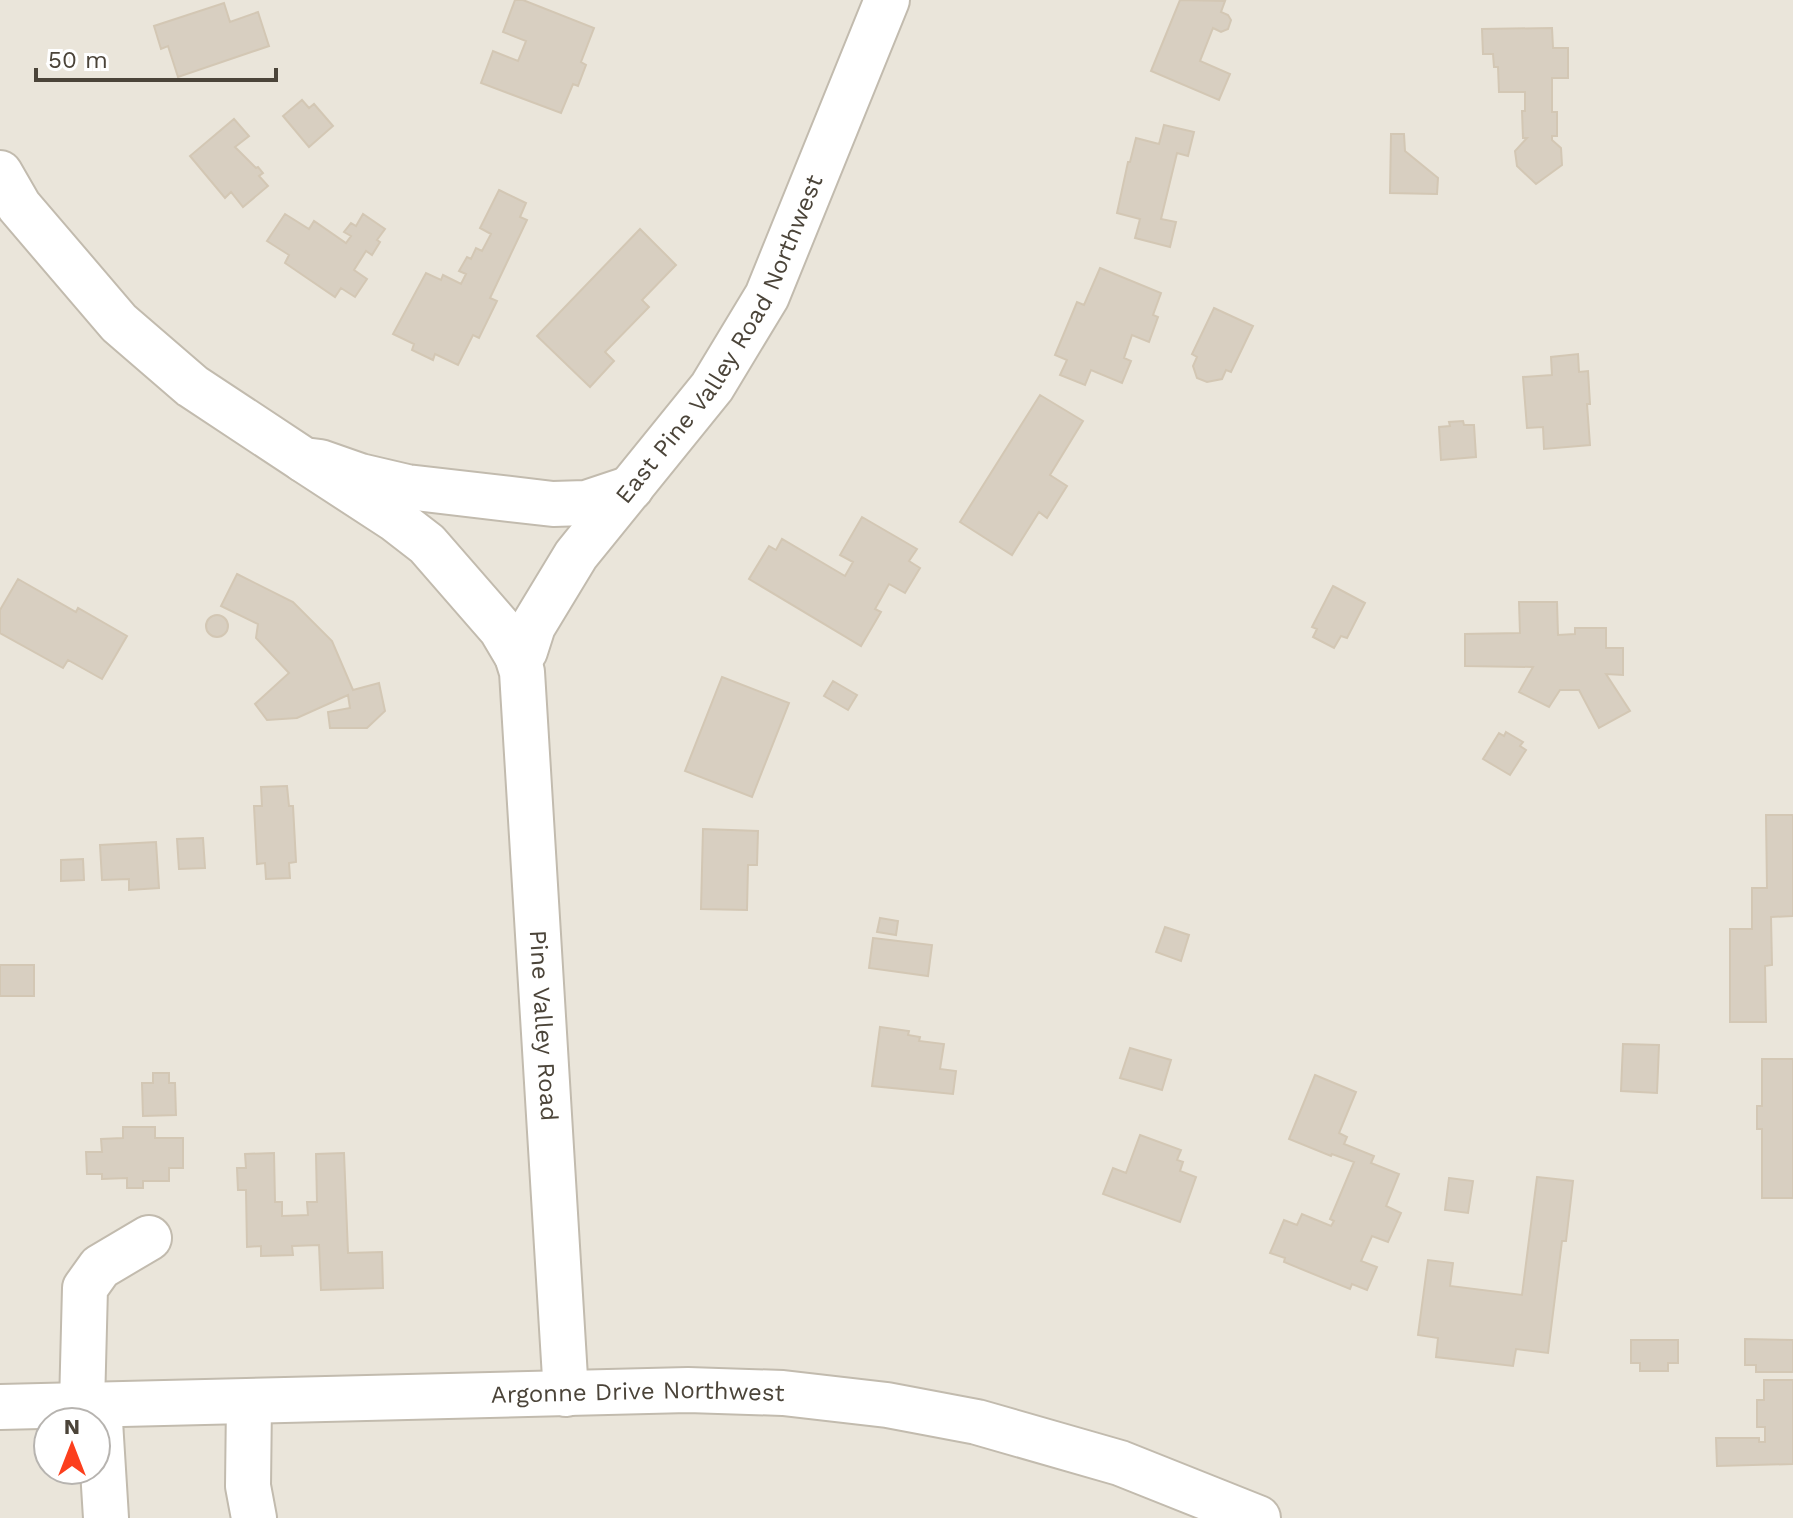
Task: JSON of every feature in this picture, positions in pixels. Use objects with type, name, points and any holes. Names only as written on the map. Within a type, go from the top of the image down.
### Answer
[{"type":"street","name":"East Pine Valley Road Northwest","points":[[517,656],[525,651],[533,626],[576,555],[712,387],[767,296],[887,0]]},
{"type":"street","points":[[0,173],[19,206],[119,323],[192,386],[396,520],[427,544],[501,629],[517,656]]},
{"type":"street","points":[[304,460],[407,487],[553,504],[586,503],[631,488]]},
{"type":"street","name":"Pine Valley Road","points":[[517,656],[522,672],[566,1394]]},
{"type":"street","points":[[106,1518],[90,1405],[85,1288],[100,1267],[149,1238]]},
{"type":"street","name":"Argonne Drive Northwest","points":[[0,1407],[688,1390],[783,1393],[887,1405],[977,1422],[1120,1463],[1258,1518]]},
{"type":"street","points":[[249,1402],[248,1486],[254,1518]]},
{"type":"shaded area","points":[[0,0],[1793,0],[1793,1518],[0,1518]]},
{"type":"building","points":[[515,0],[523,0],[594,28],[581,62],[586,65],[578,86],[573,84],[561,113],[481,83],[493,51],[518,61],[526,41],[503,32]]},
{"type":"building","points":[[1180,0],[1225,1],[1221,12],[1231,20],[1228,29],[1221,32],[1213,28],[1200,61],[1230,74],[1219,100],[1151,71]]},
{"type":"building","points":[[224,3],[230,22],[258,12],[269,46],[178,77],[168,46],[161,49],[154,26]]},
{"type":"building","points":[[1552,28],[1553,48],[1568,48],[1568,78],[1552,78],[1552,112],[1557,112],[1557,136],[1552,136],[1552,140],[1561,148],[1562,165],[1536,184],[1517,166],[1515,151],[1527,138],[1523,138],[1525,92],[1499,92],[1498,67],[1494,67],[1493,54],[1483,54],[1482,29]]},
{"type":"building","points":[[302,100],[309,108],[314,104],[333,126],[309,147],[283,116]]},
{"type":"building","points":[[234,119],[249,136],[235,147],[258,167],[263,173],[259,176],[268,186],[243,207],[231,192],[225,198],[190,156]]},
{"type":"building","points":[[1164,125],[1194,132],[1188,156],[1177,153],[1161,219],[1176,222],[1170,247],[1135,238],[1140,219],[1117,213],[1136,138],[1159,144]]},
{"type":"building","points":[[1391,134],[1404,134],[1405,151],[1438,178],[1437,194],[1390,193]]},
{"type":"building","points":[[499,190],[526,203],[520,217],[527,220],[490,298],[497,301],[479,338],[473,335],[458,365],[435,354],[433,360],[412,350],[414,344],[393,334],[426,273],[441,280],[443,275],[461,284],[466,274],[459,271],[467,257],[471,259],[476,248],[482,251],[491,234],[480,228]]},
{"type":"building","points":[[285,214],[309,229],[314,221],[346,243],[351,236],[344,232],[351,223],[356,226],[363,214],[385,229],[372,255],[366,251],[354,270],[367,279],[355,297],[341,288],[335,297],[285,263],[289,255],[267,241]]},
{"type":"building","points":[[640,229],[676,265],[642,300],[649,307],[605,352],[614,361],[590,387],[537,336]]},
{"type":"building","points":[[1100,268],[1161,293],[1153,315],[1158,317],[1149,342],[1132,335],[1124,358],[1131,361],[1122,383],[1091,370],[1085,385],[1060,375],[1067,360],[1055,355],[1077,302],[1084,305]]},
{"type":"building","points":[[1214,308],[1253,326],[1231,372],[1226,370],[1222,379],[1207,382],[1197,378],[1193,366],[1197,357],[1192,354]]},
{"type":"building","points":[[1578,354],[1579,372],[1588,371],[1590,445],[1544,449],[1543,427],[1527,428],[1523,377],[1552,375],[1551,357]]},
{"type":"building","points":[[1040,395],[1083,421],[1050,475],[1067,486],[1047,518],[1039,512],[1012,555],[960,522]]},
{"type":"building","points":[[1463,421],[1464,425],[1474,425],[1476,457],[1441,460],[1439,427],[1450,426],[1449,422]]},
{"type":"building","points":[[862,517],[917,549],[909,561],[920,568],[905,593],[889,584],[875,609],[881,612],[861,646],[749,579],[769,546],[776,550],[782,539],[845,576],[853,562],[840,555]]},
{"type":"building","points":[[237,574],[293,602],[332,641],[353,690],[379,683],[385,711],[367,728],[330,728],[328,712],[350,708],[348,695],[297,718],[267,720],[255,704],[289,673],[256,638],[258,624],[221,606]]},
{"type":"building","points":[[18,579],[127,636],[102,679],[68,660],[63,668],[0,633],[0,610]]},
{"type":"building","points":[[1333,586],[1365,603],[1347,638],[1341,636],[1334,648],[1313,637],[1317,629],[1312,627]]},
{"type":"building","points":[[1519,602],[1557,602],[1558,635],[1575,634],[1575,628],[1606,628],[1606,648],[1623,648],[1623,675],[1606,674],[1630,711],[1599,728],[1579,690],[1560,690],[1549,707],[1519,692],[1533,667],[1465,666],[1465,634],[1520,633]]},
{"type":"building","points":[[217,615],[225,618],[228,626],[225,634],[217,637],[209,634],[206,626],[209,618]]},
{"type":"building","points":[[722,677],[789,703],[752,797],[685,771]]},
{"type":"building","points":[[833,681],[857,695],[848,710],[824,696]]},
{"type":"building","points":[[1506,732],[1523,742],[1520,746],[1526,750],[1510,775],[1483,759],[1499,733],[1504,736]]},
{"type":"building","points":[[287,786],[289,806],[293,806],[296,862],[289,863],[290,878],[266,879],[265,863],[257,864],[254,806],[262,806],[261,787]]},
{"type":"building","points":[[1766,815],[1793,815],[1793,916],[1771,917],[1772,965],[1765,966],[1766,1022],[1730,1022],[1730,929],[1752,929],[1752,888],[1767,888]]},
{"type":"building","points":[[703,829],[758,831],[757,865],[748,865],[747,910],[701,909]]},
{"type":"building","points":[[203,838],[205,868],[179,869],[177,839]]},
{"type":"building","points":[[156,842],[159,888],[129,890],[129,879],[102,880],[100,845]]},
{"type":"building","points":[[83,859],[84,880],[61,881],[61,860]]},
{"type":"building","points":[[880,918],[898,921],[896,935],[877,932]]},
{"type":"building","points":[[1165,927],[1189,935],[1181,961],[1156,952]]},
{"type":"building","points":[[873,938],[932,945],[928,976],[869,968]]},
{"type":"building","points":[[0,965],[34,965],[34,996],[0,996]]},
{"type":"building","points":[[880,1027],[909,1031],[908,1035],[920,1037],[919,1041],[944,1044],[940,1069],[956,1071],[953,1094],[872,1086]]},
{"type":"building","points":[[1623,1044],[1659,1045],[1657,1093],[1621,1091]]},
{"type":"building","points":[[1130,1048],[1171,1060],[1162,1090],[1120,1078]]},
{"type":"building","points":[[1762,1059],[1793,1059],[1793,1198],[1762,1198],[1762,1129],[1757,1129],[1757,1106],[1762,1106]]},
{"type":"building","points":[[153,1073],[169,1073],[169,1083],[175,1083],[176,1115],[143,1116],[142,1083],[153,1083]]},
{"type":"building","points":[[1315,1075],[1356,1092],[1339,1133],[1347,1137],[1344,1144],[1374,1156],[1371,1163],[1399,1174],[1386,1206],[1401,1213],[1388,1242],[1372,1236],[1361,1261],[1377,1267],[1367,1290],[1352,1284],[1350,1289],[1284,1262],[1285,1258],[1270,1253],[1284,1220],[1297,1225],[1302,1214],[1331,1226],[1334,1221],[1330,1219],[1354,1162],[1289,1139]]},
{"type":"building","points":[[123,1127],[155,1127],[155,1138],[183,1138],[183,1168],[169,1168],[169,1181],[143,1181],[143,1188],[127,1188],[127,1178],[102,1179],[102,1174],[87,1174],[86,1152],[102,1152],[101,1139],[123,1138]]},
{"type":"building","points":[[1140,1135],[1181,1150],[1177,1160],[1183,1162],[1180,1171],[1196,1177],[1180,1222],[1103,1194],[1113,1168],[1126,1173]]},
{"type":"building","points":[[274,1153],[275,1202],[282,1202],[282,1216],[308,1215],[307,1202],[317,1202],[316,1154],[344,1153],[348,1253],[382,1252],[383,1288],[321,1290],[319,1245],[292,1246],[293,1255],[261,1256],[261,1246],[247,1247],[246,1190],[238,1190],[237,1168],[246,1168],[245,1154]]},
{"type":"building","points":[[1537,1177],[1573,1181],[1548,1353],[1516,1349],[1513,1366],[1436,1357],[1438,1338],[1418,1335],[1428,1260],[1453,1263],[1450,1286],[1522,1295]]},
{"type":"building","points":[[1449,1178],[1473,1181],[1468,1213],[1445,1210]]},
{"type":"building","points":[[1745,1339],[1793,1340],[1793,1372],[1756,1372],[1756,1365],[1745,1365]]},
{"type":"building","points":[[1631,1340],[1678,1340],[1678,1363],[1668,1363],[1668,1371],[1640,1371],[1640,1363],[1631,1363]]},
{"type":"building","points":[[1764,1380],[1793,1380],[1793,1464],[1717,1466],[1716,1438],[1759,1438],[1759,1442],[1765,1442],[1765,1427],[1757,1427],[1757,1400],[1764,1400]]}]
